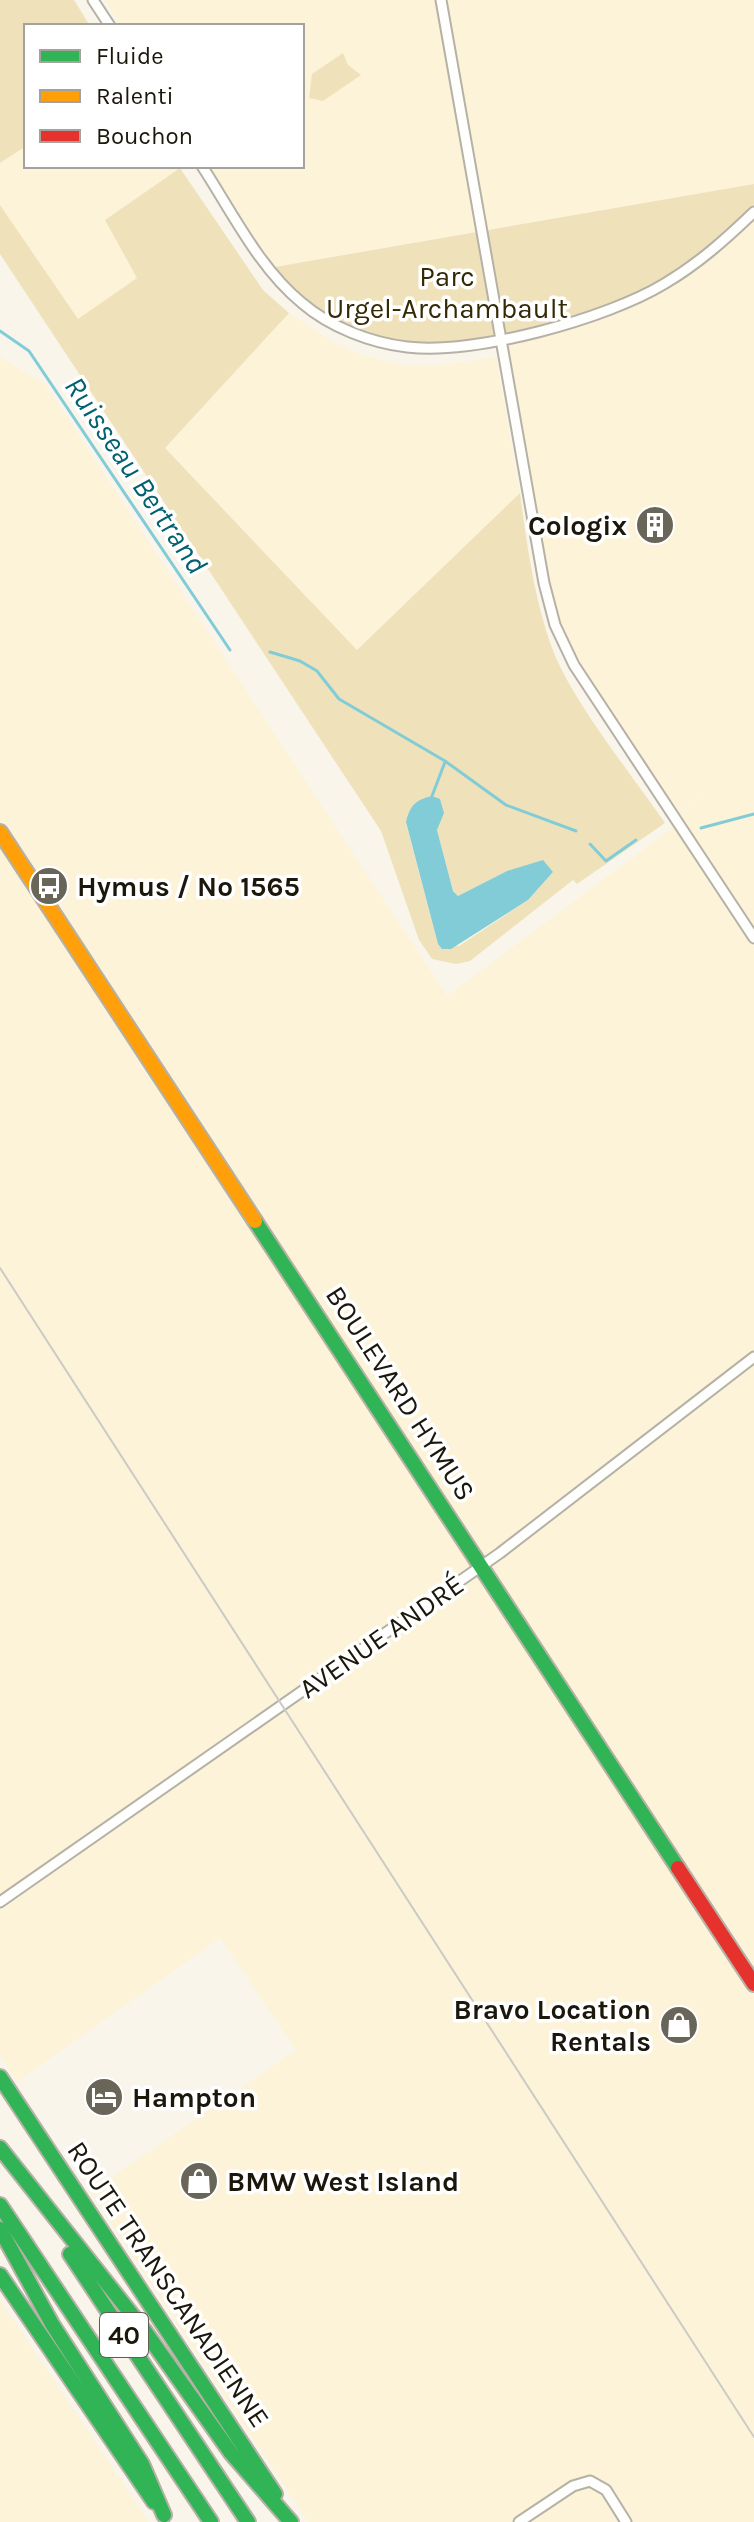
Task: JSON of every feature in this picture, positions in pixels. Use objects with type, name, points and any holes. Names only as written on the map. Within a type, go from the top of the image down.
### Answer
[{"type":"main road","name":"BOULEVARD HYMUS","points":[[0,832],[754,1984]]},
{"type":"main road","name":"ROUTE TRANSCANADIENNE","points":[[0,2077],[292,2522]]},
{"type":"main road","points":[[0,2148],[144,2330],[231,2453],[292,2522]]},
{"type":"main road","name":"40","points":[[0,2148],[248,2522]]},
{"type":"main road","name":"40","points":[[0,2205],[211,2522]]},
{"type":"main road","points":[[0,2229],[52,2324],[142,2464],[166,2519]]},
{"type":"main road","points":[[0,2275],[131,2472],[166,2519]]},
{"type":"street","points":[[93,0],[109,24]]},
{"type":"street","points":[[441,0],[544,583],[555,625],[574,665],[754,938]]},
{"type":"street","points":[[203,168],[280,282],[303,304],[342,329],[408,347],[449,347],[501,338],[563,326],[604,313],[663,285],[716,249],[754,212]]},
{"type":"street","name":"AVENUE ANDRÉ","points":[[0,1902],[482,1565],[754,1357]]},
{"type":"street","points":[[519,2522],[573,2486],[590,2481],[606,2490],[626,2522]]},
{"type":"shaded area","points":[[105,0],[754,0],[754,184],[269,268],[206,168],[304,168],[304,24],[120,24]]},
{"type":"shaded area","points":[[24,147],[24,168],[181,168],[106,220],[137,278],[78,320],[0,205],[0,163]]},
{"type":"shaded area","points":[[754,212],[754,2522],[308,2522],[90,2192],[296,2050],[220,1938],[17,2082],[0,2055],[0,357],[45,384],[447,996],[668,831],[715,780],[676,820],[574,665],[555,625],[501,338]]},
{"type":"shaded area","points":[[289,313],[336,344],[365,356],[405,365],[440,365],[496,357],[520,493],[357,650],[165,448]]},
{"type":"shaded area","points":[[0,2300],[149,2522],[0,2522]]},
{"type":"green space","points":[[0,0],[74,0],[89,24],[24,24],[24,147],[0,163]]},
{"type":"green space","points":[[343,53],[348,65],[361,75],[323,101],[309,98],[312,74]]},
{"type":"green space","points":[[180,168],[263,290],[289,313],[165,448],[357,650],[520,493],[536,591],[561,669],[588,714],[665,823],[577,884],[573,880],[470,961],[456,964],[432,959],[419,940],[381,831],[0,254],[0,205],[78,319],[137,278],[105,220]],"holes":[[[406,823],[437,830],[453,891],[458,896],[507,871],[553,872],[528,900],[459,946],[438,944]]]},
{"type":"green space","name":"Parc Urgel-Archambault","points":[[754,184],[754,212],[663,285],[604,313],[449,347],[376,341],[303,304],[269,268]]},
{"type":"water","points":[[432,796],[440,799],[444,813],[437,830],[453,891],[458,896],[507,871],[543,860],[553,872],[528,900],[451,949],[442,949],[438,944],[406,822],[414,804]]},
{"type":"waterway","name":"Ruisseau Bertrand","points":[[0,331],[29,351],[230,650]]},
{"type":"waterway","name":"Ruisseau Bertrand","points":[[270,652],[300,661],[317,671],[339,699],[445,761],[506,805],[576,831]]},
{"type":"waterway","points":[[432,796],[445,762]]},
{"type":"waterway","name":"Ruisseau Bertrand","points":[[701,828],[754,814]]},
{"type":"waterway","name":"Ruisseau Bertrand","points":[[590,844],[606,861],[636,840]]},
{"type":"tram line","points":[[0,1268],[754,2437]]},
{"type":"traffic: fast","points":[[255,1221],[678,1868]]},
{"type":"traffic: fast","points":[[0,2077],[275,2494]]},
{"type":"traffic: fast","points":[[0,2148],[144,2330],[231,2453],[291,2522]]},
{"type":"traffic: fast","points":[[0,2205],[211,2522]]},
{"type":"traffic: fast","points":[[0,2229],[52,2324],[142,2464],[164,2515]]},
{"type":"traffic: fast","points":[[70,2254],[248,2522]]},
{"type":"traffic: fast","points":[[0,2275],[154,2502]]},
{"type":"traffic: slow","points":[[0,832],[255,1221]]},
{"type":"traffic: jam","points":[[678,1868],[754,1984]]},
{"type":"place","name":"Cologix","points":[[655,525]]},
{"type":"place","name":"Hymus / No 1565","points":[[49,886]]},
{"type":"place","name":"Bravo Location Rentals","points":[[679,2025]]},
{"type":"place","name":"Hampton","points":[[104,2097]]},
{"type":"place","name":"BMW West Island","points":[[199,2181]]}]
